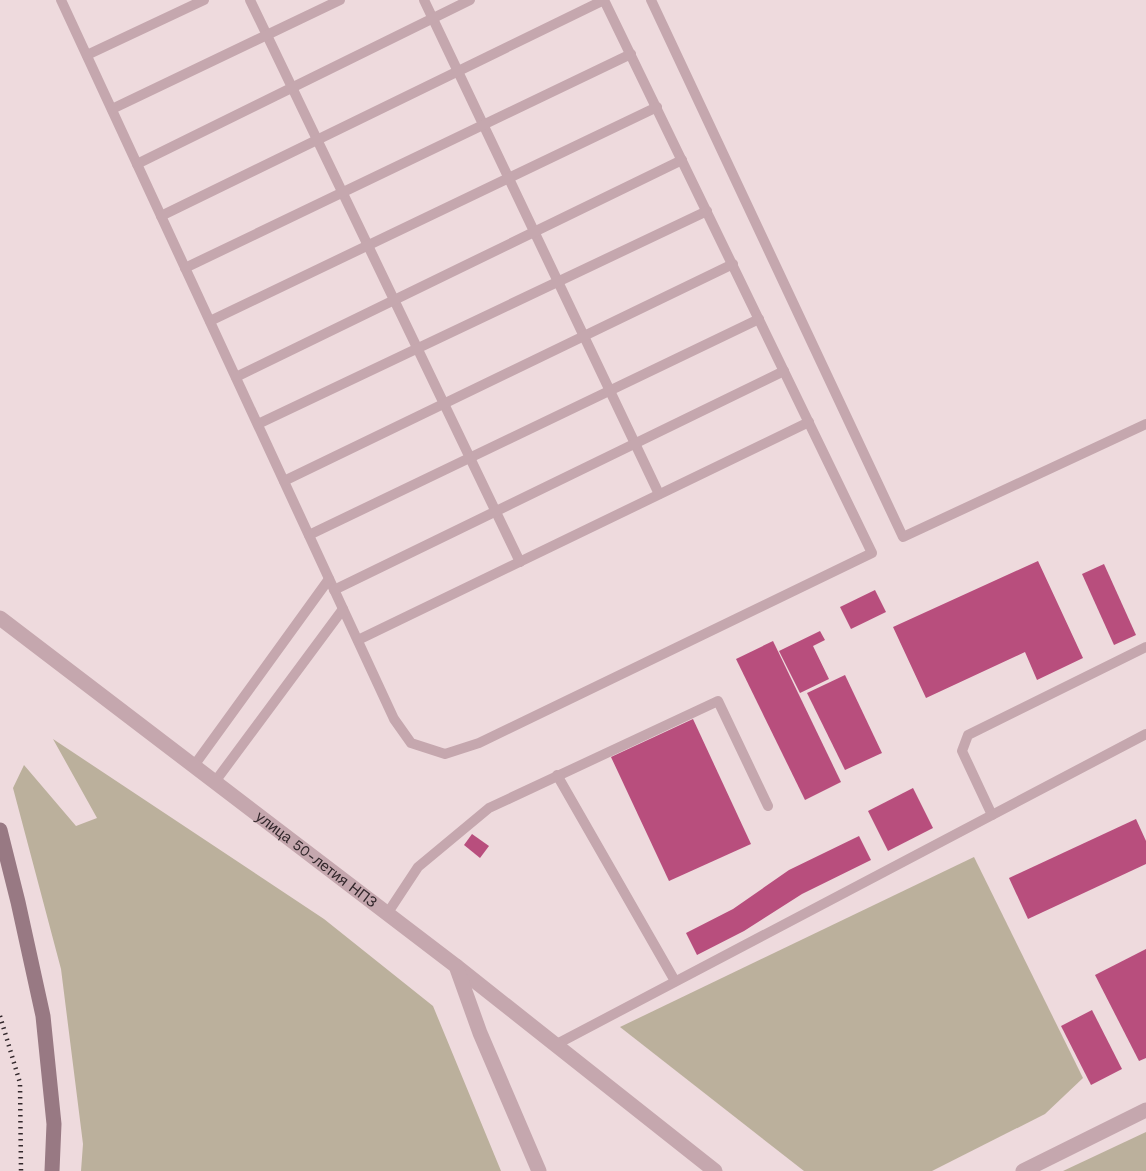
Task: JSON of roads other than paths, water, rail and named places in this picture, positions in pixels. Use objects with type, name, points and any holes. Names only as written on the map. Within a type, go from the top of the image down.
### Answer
[{"type":"main road","points":[[0,830],[43,1016],[54,1124],[52,1171]]},
{"type":"street","name":"улица 50-летия НПЗ","points":[[0,618],[456,966],[715,1171]]},
{"type":"street","points":[[456,966],[480,1033],[539,1171]]},
{"type":"street","points":[[1023,1171],[1146,1110]]},
{"type":"lane","points":[[61,0],[185,268],[258,424],[394,719],[411,743],[445,754],[479,743],[872,553],[604,0],[161,216]]},
{"type":"lane","points":[[87,55],[204,0]]},
{"type":"lane","points":[[250,0],[520,562]]},
{"type":"lane","points":[[112,109],[340,0]]},
{"type":"lane","points":[[424,0],[659,494]]},
{"type":"lane","points":[[137,164],[470,0]]},
{"type":"lane","points":[[651,0],[903,537],[1146,424]]},
{"type":"lane","points":[[185,268],[631,54]]},
{"type":"lane","points":[[210,321],[657,107]]},
{"type":"lane","points":[[236,377],[682,160]]},
{"type":"lane","points":[[258,424],[707,211]]},
{"type":"lane","points":[[284,481],[733,264]]},
{"type":"lane","points":[[309,535],[759,319]]},
{"type":"lane","points":[[334,590],[784,371]]},
{"type":"lane","points":[[358,640],[809,422]]},
{"type":"lane","points":[[193,767],[329,579]]},
{"type":"lane","points":[[214,783],[343,609]]},
{"type":"lane","points":[[992,815],[962,751],[968,735],[1146,647]]},
{"type":"lane","points":[[387,914],[418,867],[489,808],[718,700],[768,806]]},
{"type":"lane","points":[[555,1045],[1146,734]]},
{"type":"lane","points":[[557,775],[675,981]]},
{"type":"railway","points":[[0,1016],[20,1083],[21,1171]]}]
